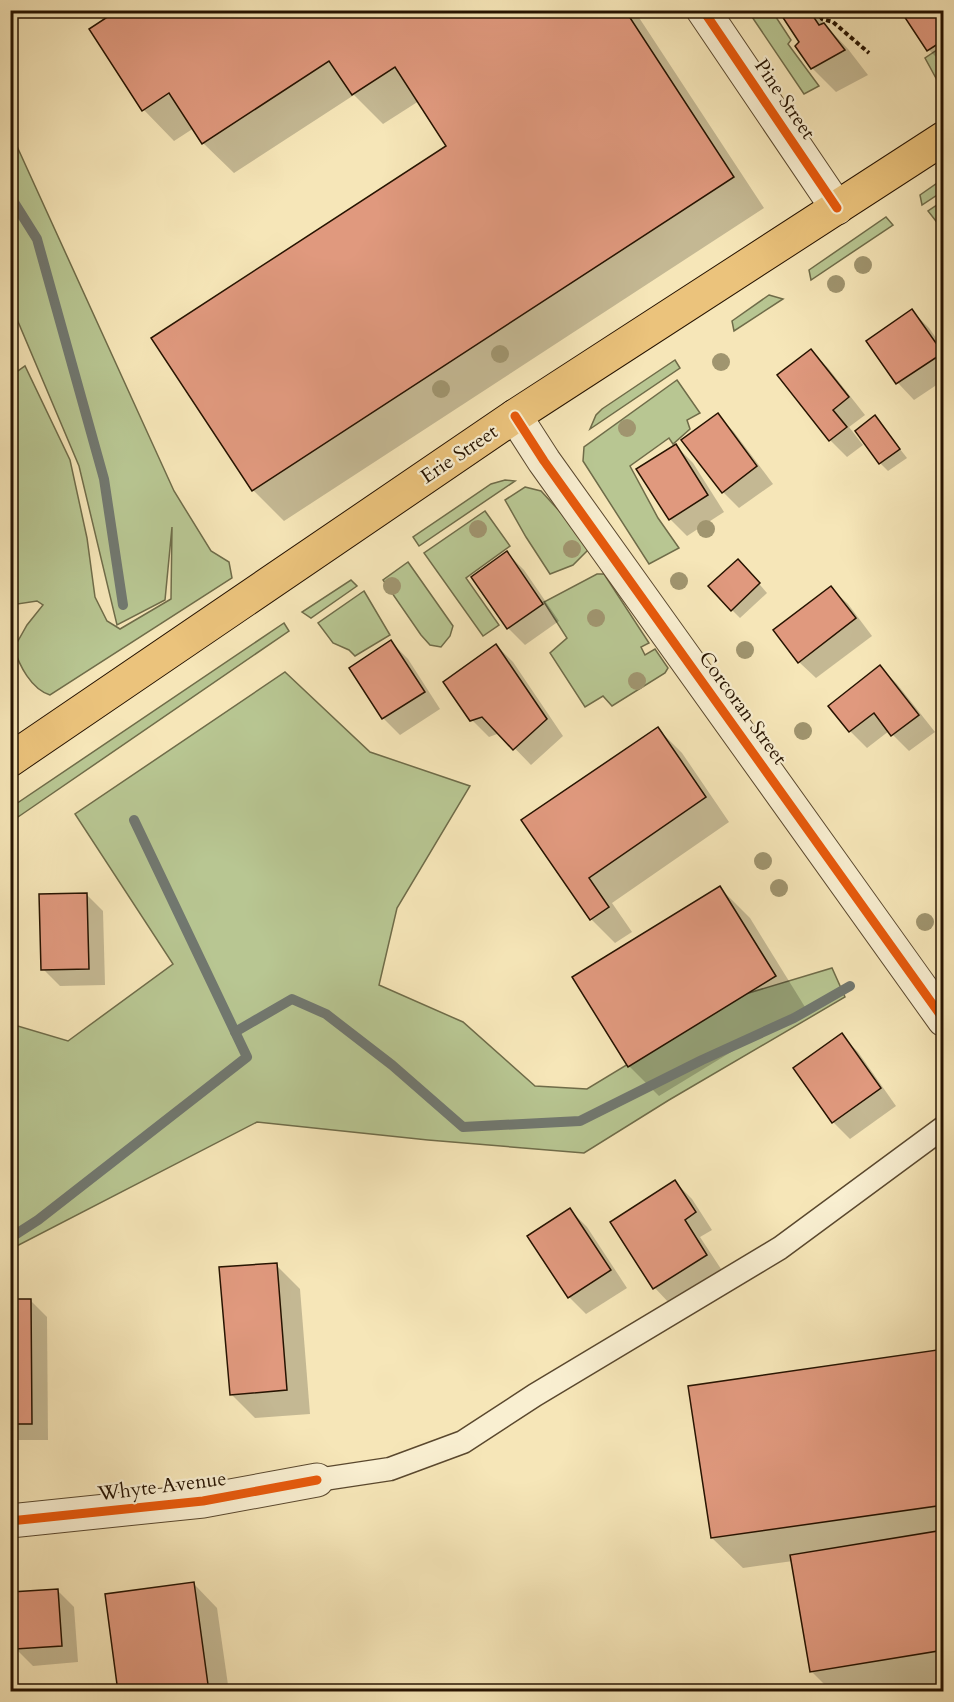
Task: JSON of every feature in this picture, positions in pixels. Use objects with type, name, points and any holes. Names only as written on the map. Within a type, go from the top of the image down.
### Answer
[{"type":"main road","name":"Erie Street","points":[[10,760],[515,416],[944,138]]},
{"type":"street","name":"Pine Street","points":[[703,10],[837,208]]},
{"type":"street","name":"Corcoran Street","points":[[515,416],[551,471],[944,1020]]},
{"type":"street","name":"Whyte Avenue","points":[[10,1521],[203,1501],[317,1480]]},
{"type":"lane","points":[[317,1480],[390,1469],[463,1442],[535,1395],[780,1248],[944,1127]]},
{"type":"path","points":[[816,10],[822,19],[832,21],[869,52]]},
{"type":"green space","points":[[748,11],[772,11],[791,40],[788,44],[819,86],[804,94]]},
{"type":"green space","points":[[943,46],[943,84],[937,80],[925,58]]},
{"type":"green space","points":[[10,131],[174,491],[211,551],[229,562],[232,578],[50,695],[37,688],[32,682],[19,662],[14,648],[27,625],[43,605],[37,601],[11,605],[11,376],[25,366],[70,460],[87,538],[95,597],[107,621],[120,629],[171,599],[172,527],[165,600],[117,625],[79,466],[11,305]]},
{"type":"green space","points":[[943,179],[943,191],[922,205],[920,195]]},
{"type":"green space","points":[[943,201],[943,230],[928,211]]},
{"type":"green space","points":[[886,217],[893,225],[811,280],[809,270]]},
{"type":"green space","points":[[769,295],[783,299],[734,331],[732,321]]},
{"type":"green space","points":[[675,360],[680,368],[590,429],[596,415],[602,409]]},
{"type":"green space","points":[[677,380],[700,413],[687,420],[690,429],[673,444],[669,438],[630,466],[658,518],[679,548],[649,564],[583,461],[584,447]]},
{"type":"green space","points":[[505,480],[515,481],[419,546],[413,537],[491,484]]},
{"type":"green space","points":[[525,487],[541,491],[574,527],[589,549],[573,565],[550,574],[526,537],[505,500]]},
{"type":"green space","points":[[485,511],[510,546],[466,578],[499,625],[483,636],[424,553]]},
{"type":"green space","points":[[408,562],[453,626],[450,636],[441,647],[430,645],[421,635],[383,580]]},
{"type":"green space","points":[[597,574],[604,574],[649,643],[641,647],[645,655],[655,649],[668,668],[665,673],[612,706],[603,696],[585,707],[550,653],[567,638],[544,602]]},
{"type":"green space","points":[[351,580],[357,586],[311,618],[302,612]]},
{"type":"green space","points":[[364,591],[390,635],[355,656],[349,650],[333,643],[318,623]]},
{"type":"green space","points":[[284,623],[289,631],[18,817],[13,806]]},
{"type":"green space","points":[[285,672],[370,752],[470,786],[397,908],[379,985],[463,1022],[535,1086],[587,1089],[742,995],[832,968],[845,997],[669,1100],[584,1153],[257,1122],[11,1249],[11,1024],[68,1041],[173,964],[75,814]]},
{"type":"building","points":[[118,10],[625,10],[734,177],[252,491],[151,338],[446,146],[395,67],[352,95],[329,61],[202,144],[169,93],[142,111],[89,29]]},
{"type":"building","points":[[778,10],[809,10],[819,25],[824,23],[845,50],[811,69],[795,46],[799,42]]},
{"type":"building","points":[[900,10],[944,10],[944,40],[927,51]]},
{"type":"building","points":[[912,309],[943,353],[896,384],[866,341]]},
{"type":"building","points":[[811,349],[849,397],[833,410],[847,427],[829,441],[777,375]]},
{"type":"building","points":[[718,413],[757,466],[722,493],[681,440]]},
{"type":"building","points":[[875,415],[900,449],[879,464],[855,431]]},
{"type":"building","points":[[676,444],[708,495],[669,520],[636,469]]},
{"type":"building","points":[[507,551],[543,604],[507,629],[471,577]]},
{"type":"building","points":[[738,559],[760,583],[731,611],[708,586]]},
{"type":"building","points":[[831,586],[856,618],[798,663],[773,630]]},
{"type":"building","points":[[391,640],[425,692],[382,719],[349,668]]},
{"type":"building","points":[[496,644],[547,719],[513,750],[482,717],[470,721],[443,682]]},
{"type":"building","points":[[880,665],[919,715],[891,736],[874,713],[849,732],[828,706]]},
{"type":"building","points":[[658,727],[706,797],[589,878],[609,907],[590,920],[521,820]]},
{"type":"building","points":[[720,886],[776,976],[628,1067],[572,977]]},
{"type":"building","points":[[87,893],[89,969],[41,970],[39,894]]},
{"type":"building","points":[[842,1033],[881,1088],[832,1123],[793,1068]]},
{"type":"building","points":[[675,1180],[696,1212],[685,1220],[707,1255],[653,1289],[610,1222]]},
{"type":"building","points":[[570,1208],[611,1270],[568,1298],[527,1236]]},
{"type":"building","points":[[277,1263],[287,1390],[230,1395],[219,1267]]},
{"type":"building","points":[[10,1299],[31,1299],[32,1424],[10,1424]]},
{"type":"building","points":[[944,1349],[944,1505],[711,1538],[688,1386]]},
{"type":"building","points":[[944,1530],[944,1650],[810,1672],[790,1555]]},
{"type":"building","points":[[194,1582],[209,1692],[118,1692],[105,1594]]},
{"type":"building","points":[[58,1589],[62,1646],[15,1649],[11,1592]]},
{"type":"waterway","points":[[10,196],[37,239],[104,479],[123,605]]},
{"type":"waterway","points":[[10,1238],[38,1220],[247,1057],[134,820]]},
{"type":"waterway","points":[[235,1032],[292,999],[326,1014],[392,1065],[463,1127],[580,1121],[702,1060],[794,1018],[850,986]]},
{"type":"cycle path","points":[[703,10],[837,208]]},
{"type":"cycle path","points":[[515,416],[544,461],[944,1020]]},
{"type":"cycle path","points":[[10,1521],[203,1501],[317,1480]]}]
